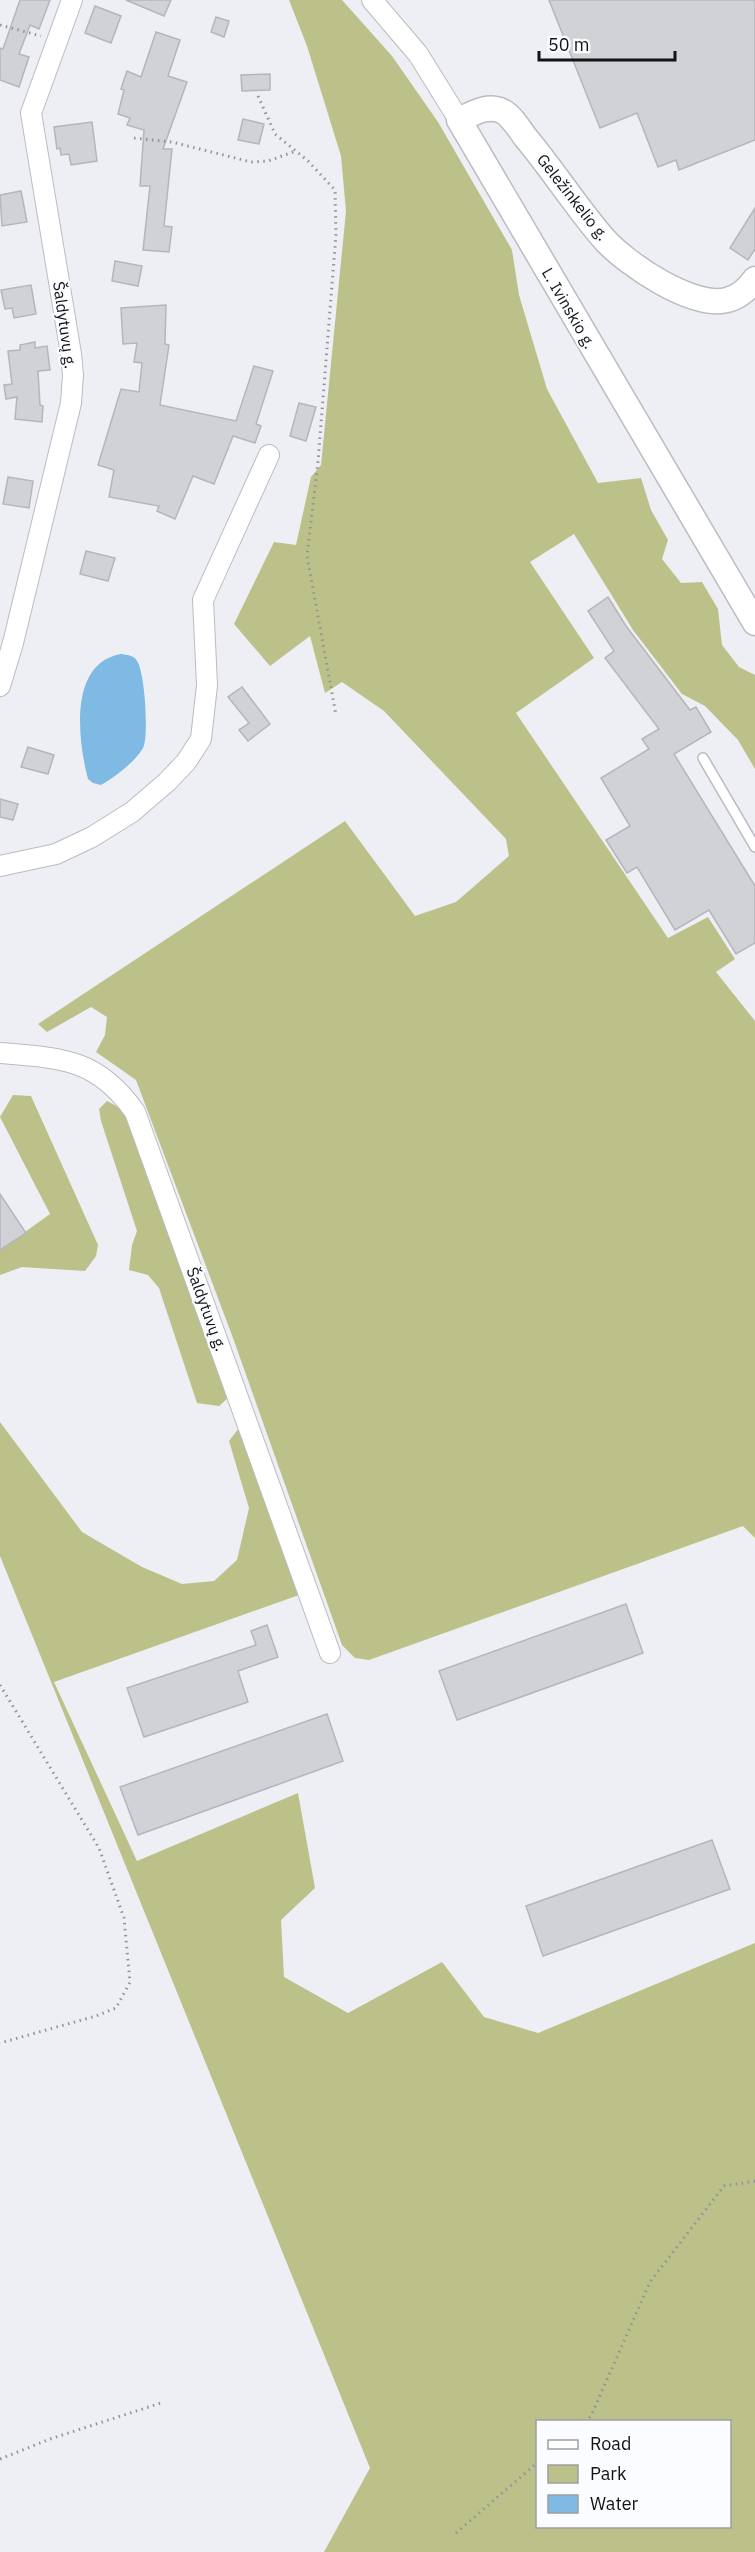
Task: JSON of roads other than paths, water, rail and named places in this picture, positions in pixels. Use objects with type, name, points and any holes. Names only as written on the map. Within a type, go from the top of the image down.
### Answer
[{"type":"street","name":"Šaldytuvų g.","points":[[0,686],[13,643],[60,454],[72,393],[71,354],[31,113],[72,0]]},
{"type":"street","name":"L. Ivinskio g.","points":[[372,0],[418,54],[459,120],[755,623]]},
{"type":"street","name":"Geležinkelio g.","points":[[459,120],[486,108],[504,112],[550,166],[605,239],[639,268],[669,285],[705,300],[725,301],[739,296],[755,279]]},
{"type":"street","points":[[0,866],[56,854],[92,837],[132,812],[167,783],[186,762],[201,739],[204,717],[207,685],[203,600],[269,455]]},
{"type":"street","name":"Šaldytuvų g.","points":[[0,1053],[66,1060],[96,1071],[120,1091],[135,1112],[330,1653]]},
{"type":"lane","points":[[703,758],[755,847]]},
{"type":"water","points":[[121,654],[134,658],[140,667],[145,704],[145,742],[139,754],[130,764],[101,785],[88,779],[81,745],[81,706],[85,687],[92,672],[104,660]]}]
